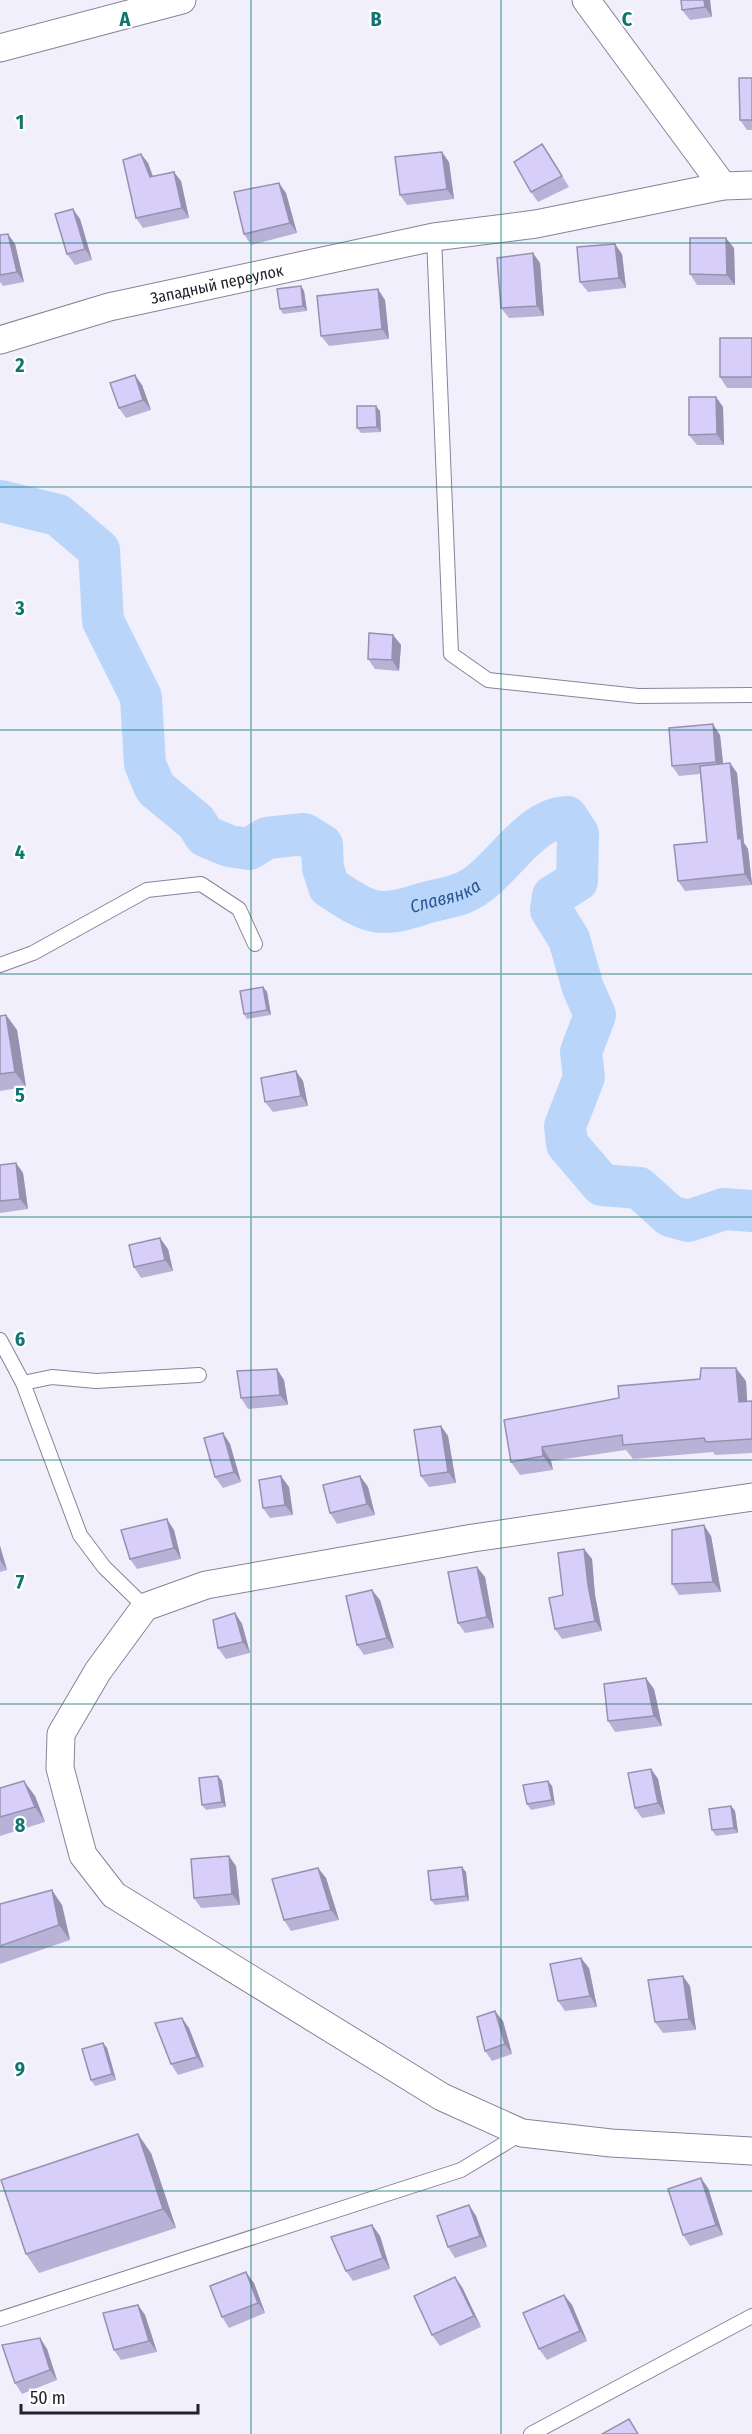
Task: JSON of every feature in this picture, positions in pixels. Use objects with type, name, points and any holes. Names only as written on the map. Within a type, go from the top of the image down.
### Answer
[{"type":"street","points":[[0,48],[182,0]]},
{"type":"street","points":[[586,0],[723,186]]},
{"type":"street","name":"Западный переулок","points":[[0,340],[109,307],[434,237],[536,224],[723,186],[752,185]]},
{"type":"street","points":[[752,1497],[474,1538],[206,1585],[145,1607],[98,1671],[61,1734],[60,1768],[82,1855],[114,1895],[442,2097],[522,2133],[612,2143],[752,2151]]},
{"type":"lane","points":[[434,237],[451,654],[488,680],[638,696],[752,695]]},
{"type":"lane","points":[[0,965],[33,953],[147,890],[201,884],[239,909],[255,944]]},
{"type":"lane","points":[[0,1340],[23,1383],[80,1535],[104,1567],[145,1607]]},
{"type":"lane","points":[[23,1383],[52,1377],[96,1381],[199,1375]]},
{"type":"lane","points":[[0,2319],[461,2170],[522,2133]]},
{"type":"lane","points":[[531,2434],[752,2316]]},
{"type":"building","points":[[681,0],[704,0],[705,7],[682,10]]},
{"type":"building","points":[[739,78],[752,78],[752,120],[740,120]]},
{"type":"building","points":[[542,144],[562,176],[531,192],[514,162]]},
{"type":"building","points":[[442,152],[447,189],[400,195],[395,157]]},
{"type":"building","points":[[141,154],[150,177],[174,172],[182,208],[136,218],[123,160]]},
{"type":"building","points":[[279,183],[290,223],[244,234],[234,192]]},
{"type":"building","points":[[73,209],[85,249],[67,254],[55,214]]},
{"type":"building","points":[[8,234],[17,272],[0,275],[0,235]]},
{"type":"building","points":[[690,238],[726,238],[727,275],[690,274]]},
{"type":"building","points":[[615,244],[619,278],[580,282],[577,247]]},
{"type":"building","points":[[533,253],[537,306],[501,308],[497,258]]},
{"type":"building","points":[[301,286],[303,306],[280,309],[277,289]]},
{"type":"building","points":[[378,289],[382,329],[321,336],[317,296]]},
{"type":"building","points":[[720,338],[752,338],[752,377],[720,377]]},
{"type":"building","points":[[135,375],[143,400],[119,408],[110,383]]},
{"type":"building","points":[[689,397],[716,397],[717,434],[689,435]]},
{"type":"building","points":[[357,406],[376,406],[377,427],[357,428]]},
{"type":"building","points":[[369,633],[393,635],[392,660],[368,659]]},
{"type":"building","points":[[713,724],[716,762],[672,766],[669,728]]},
{"type":"building","points":[[730,763],[738,839],[741,838],[745,874],[678,881],[674,845],[707,842],[700,766]]},
{"type":"building","points":[[263,987],[267,1010],[244,1014],[240,991]]},
{"type":"building","points":[[6,1015],[15,1072],[0,1074],[0,1016]]},
{"type":"building","points":[[296,1071],[301,1096],[265,1102],[261,1078]]},
{"type":"building","points":[[16,1163],[20,1199],[0,1201],[0,1165]]},
{"type":"building","points":[[160,1238],[165,1260],[134,1267],[129,1245]]},
{"type":"building","points":[[701,1368],[736,1368],[739,1402],[752,1401],[752,1439],[706,1442],[704,1438],[623,1445],[622,1435],[542,1447],[543,1456],[511,1462],[504,1420],[619,1398],[618,1386],[700,1379]]},
{"type":"building","points":[[277,1369],[280,1395],[241,1398],[237,1371]]},
{"type":"building","points":[[441,1426],[448,1472],[421,1476],[414,1430]]},
{"type":"building","points":[[223,1433],[234,1472],[215,1477],[204,1438]]},
{"type":"building","points":[[281,1476],[285,1505],[263,1508],[259,1480]]},
{"type":"building","points":[[360,1476],[367,1504],[330,1513],[323,1485]]},
{"type":"building","points":[[167,1519],[174,1548],[130,1559],[121,1530]]},
{"type":"building","points":[[704,1525],[713,1582],[672,1584],[672,1530]]},
{"type":"building","points":[[584,1549],[595,1621],[555,1629],[549,1598],[563,1595],[558,1553]]},
{"type":"building","points":[[477,1567],[487,1617],[458,1623],[448,1572]]},
{"type":"building","points":[[372,1590],[387,1638],[357,1645],[346,1596]]},
{"type":"building","points":[[235,1613],[243,1642],[218,1648],[213,1620]]},
{"type":"building","points":[[646,1678],[654,1716],[608,1721],[604,1684]]},
{"type":"building","points":[[651,1769],[658,1803],[635,1808],[628,1773]]},
{"type":"building","points":[[218,1776],[222,1802],[202,1805],[199,1778]]},
{"type":"building","points":[[24,1781],[35,1807],[0,1817],[0,1788]]},
{"type":"building","points":[[548,1781],[552,1800],[527,1804],[523,1785]]},
{"type":"building","points":[[731,1806],[734,1828],[712,1830],[709,1809]]},
{"type":"building","points":[[229,1856],[232,1894],[194,1898],[191,1859]]},
{"type":"building","points":[[462,1867],[466,1896],[431,1900],[428,1871]]},
{"type":"building","points":[[318,1868],[331,1910],[284,1920],[272,1879]]},
{"type":"building","points":[[52,1890],[59,1925],[0,1946],[0,1904]]},
{"type":"building","points":[[581,1958],[590,1996],[558,2001],[550,1964]]},
{"type":"building","points":[[683,1976],[689,2019],[655,2022],[648,1980]]},
{"type":"building","points":[[495,2011],[505,2044],[485,2051],[477,2017]]},
{"type":"building","points":[[182,2018],[197,2057],[171,2064],[155,2023]]},
{"type":"building","points":[[103,2043],[112,2074],[91,2080],[82,2049]]},
{"type":"building","points":[[138,2134],[163,2209],[26,2254],[1,2180]]},
{"type":"building","points":[[701,2178],[716,2225],[683,2235],[668,2189]]},
{"type":"building","points":[[469,2205],[480,2236],[448,2247],[437,2216]]},
{"type":"building","points":[[372,2225],[383,2258],[346,2271],[331,2237]]},
{"type":"building","points":[[246,2272],[258,2303],[222,2317],[210,2286]]},
{"type":"building","points":[[455,2277],[474,2316],[432,2335],[414,2296]]},
{"type":"building","points":[[564,2295],[580,2331],[539,2349],[523,2313]]},
{"type":"building","points":[[138,2305],[149,2341],[114,2350],[103,2313]]},
{"type":"building","points":[[40,2338],[50,2370],[15,2383],[2,2345]]},
{"type":"building","points":[[629,2419],[638,2434],[602,2434]]},
{"type":"waterway","name":"Славянка","points":[[0,501],[58,515],[99,550],[103,621],[141,697],[145,764],[155,788],[196,822],[205,836],[229,846],[249,849],[267,838],[304,834],[322,845],[323,868],[329,887],[364,908],[383,912],[407,909],[468,891],[485,879],[541,826],[567,817],[578,834],[577,881],[553,896],[551,910],[569,939],[583,988],[595,1015],[581,1052],[584,1077],[565,1126],[567,1144],[602,1185],[639,1188],[670,1216],[688,1221],[724,1209],[752,1211]]}]
